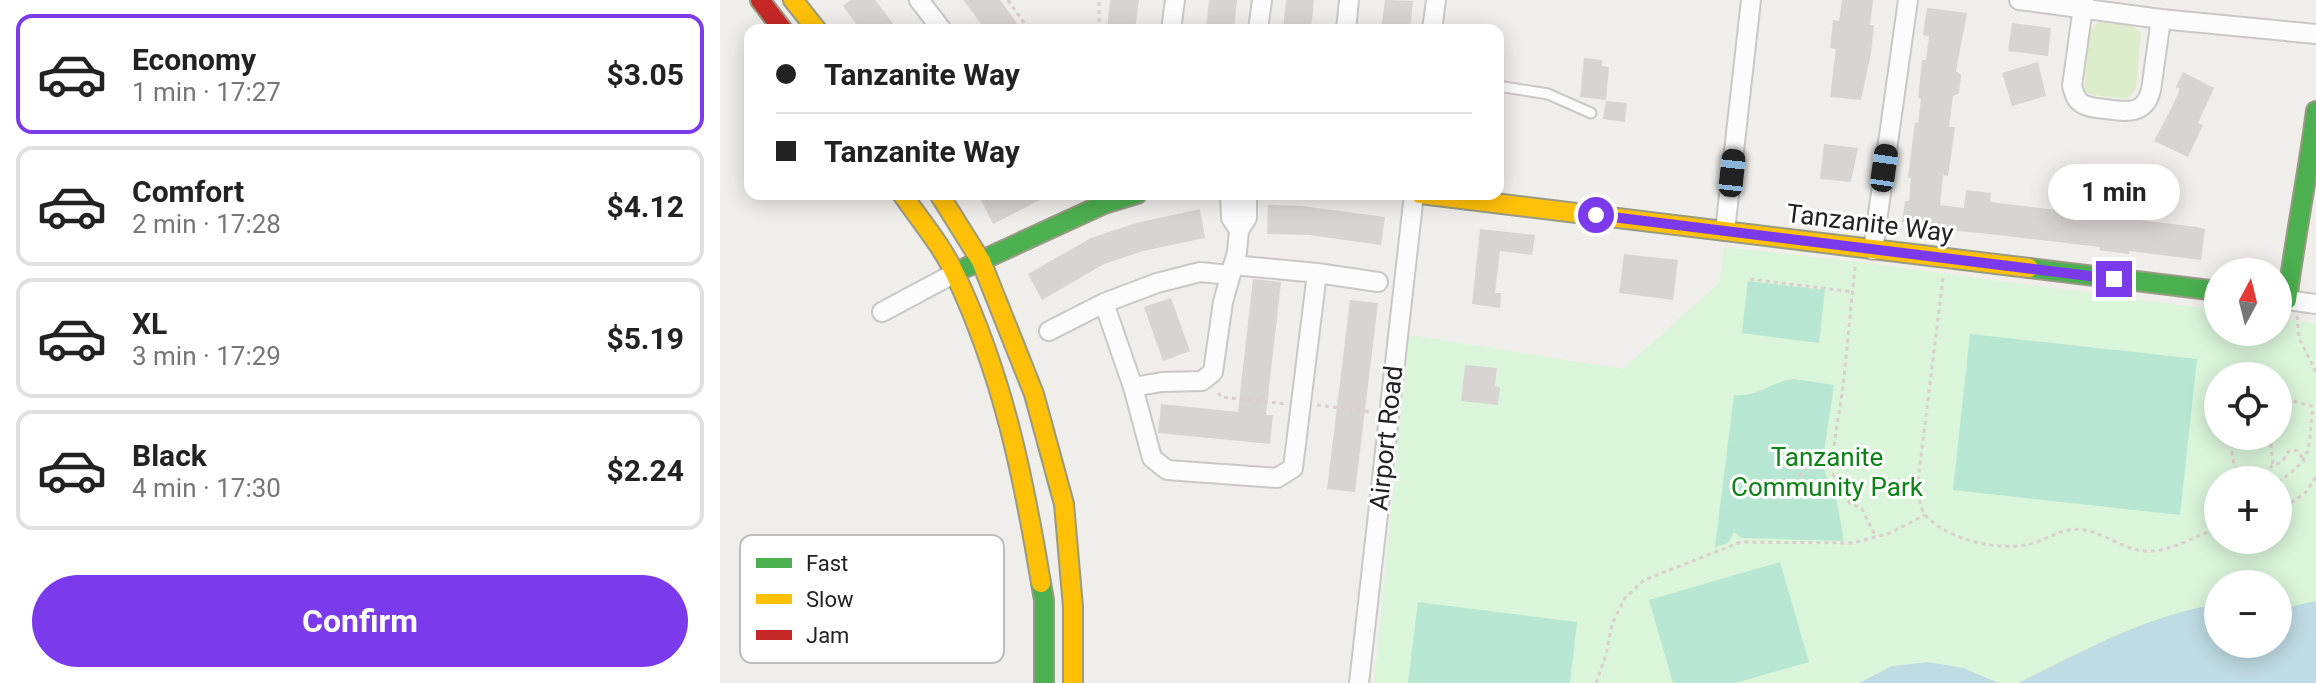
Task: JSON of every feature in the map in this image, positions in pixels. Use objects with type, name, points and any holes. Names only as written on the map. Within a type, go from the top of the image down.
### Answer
[{"type":"street","points":[[760,0],[778,24]]},
{"type":"street","points":[[793,0],[812,24]]},
{"type":"street","points":[[919,0],[937,24]]},
{"type":"street","points":[[1172,24],[1175,0]]},
{"type":"street","points":[[1259,24],[1262,0]]},
{"type":"street","points":[[1347,24],[1349,0]]},
{"type":"street","points":[[1433,24],[1436,0]]},
{"type":"street","points":[[1725,231],[1751,0]]},
{"type":"street","points":[[1873,250],[1908,0]]},
{"type":"street","points":[[2019,0],[2084,4],[2161,19],[2316,34]]},
{"type":"street","points":[[2084,4],[2072,86],[2074,96],[2090,108],[2130,112],[2143,107],[2151,90],[2161,19]]},
{"type":"street","points":[[2292,267],[2316,111]]},
{"type":"street","points":[[906,200],[955,273],[996,372],[1025,485],[1044,600],[1044,683]]},
{"type":"street","points":[[943,200],[981,261],[1034,394],[1064,504],[1073,607],[1073,683]]},
{"type":"street","points":[[882,312],[955,273],[1117,200]]},
{"type":"street","points":[[1230,200],[1231,218],[1239,230]]},
{"type":"street","points":[[1133,387],[1162,382],[1202,381],[1213,372],[1223,302],[1239,230],[1247,218],[1247,200]]},
{"type":"street","name":"Airport Road","points":[[1359,683],[1416,200]]},
{"type":"street","name":"Tanzanite Way","points":[[1467,200],[2204,289]]},
{"type":"street","points":[[1049,331],[1104,303],[1157,283],[1200,272],[1317,273],[1378,282]]},
{"type":"street","points":[[1104,303],[1133,387],[1152,458],[1167,470],[1277,478],[1293,468],[1317,273]]},
{"type":"street","points":[[2292,304],[2316,304]]},
{"type":"lane","points":[[1504,87],[1548,94],[1591,113]]},
{"type":"path","points":[[1008,0],[1025,24]]},
{"type":"path","points":[[1099,0],[1099,24]]},
{"type":"path","points":[[1946,258],[1917,488],[1925,515],[1944,529],[1971,540],[2002,547],[2028,545],[2062,530],[2084,530],[2148,551],[2171,547],[2204,534]]},
{"type":"path","points":[[1856,260],[1831,464],[1836,487],[1850,503],[1862,509],[1876,537]]},
{"type":"path","points":[[1750,279],[1853,292]]},
{"type":"path","points":[[2292,316],[2316,372]]},
{"type":"path","points":[[1218,393],[1221,397],[1294,405]]},
{"type":"path","points":[[2292,401],[2315,407],[2310,452],[2305,462],[2292,472]]},
{"type":"path","points":[[1310,404],[1373,412]]},
{"type":"path","points":[[2271,450],[2273,465],[2282,462],[2286,452],[2295,450],[2301,453],[2305,462]]},
{"type":"path","points":[[1790,489],[1806,468],[1831,464]]},
{"type":"path","points":[[2292,502],[2305,493],[2316,477]]},
{"type":"path","points":[[1596,683],[1612,624],[1625,598],[1644,580],[1741,542],[1840,544],[1876,537],[1925,515]]},
{"type":"green space","points":[[2099,22],[2133,26],[2141,33],[2136,89],[2127,99],[2092,95],[2084,90],[2089,32]]},
{"type":"green space","name":"Tanzanite Community Park","points":[[1724,247],[2204,308],[2204,346],[2292,346],[2292,320],[2316,324],[2316,683],[1374,683],[1409,335],[1623,369],[1719,283]]},
{"type":"green space","points":[[1748,281],[1825,290],[1819,343],[1742,333]]},
{"type":"green space","points":[[1970,334],[2197,359],[2180,515],[1953,490]]},
{"type":"green space","points":[[1794,379],[1834,385],[1822,465],[1837,502],[1844,541],[1742,538],[1734,532],[1728,543],[1715,547],[1734,395],[1750,394]]},
{"type":"green space","points":[[1780,562],[1809,662],[1735,683],[1673,683],[1649,600]]},
{"type":"green space","points":[[1418,602],[1577,622],[1570,683],[1408,683]]},
{"type":"water","points":[[2316,601],[2316,683],[2018,683],[2091,647],[2204,607],[2204,658],[2292,658],[2292,606]]},
{"type":"water","points":[[1928,662],[1963,668],[1999,683],[1859,683],[1892,666]]},
{"type":"building","points":[[851,0],[875,0],[893,24],[856,24],[843,6]]},
{"type":"building","points":[[963,0],[1000,0],[1018,24],[981,24]]},
{"type":"building","points":[[1110,0],[1139,0],[1136,24],[1108,24]]},
{"type":"building","points":[[1209,0],[1237,0],[1235,24],[1207,24]]},
{"type":"building","points":[[1286,0],[1314,0],[1312,24],[1284,24]]},
{"type":"building","points":[[1385,0],[1413,1],[1411,24],[1382,24]]},
{"type":"building","points":[[1842,0],[1873,0],[1871,53],[1861,100],[1830,97],[1836,49],[1830,48],[1833,20],[1839,21]]},
{"type":"building","points":[[1927,8],[1967,13],[1956,71],[1961,75],[1959,93],[1953,96],[1949,127],[1955,127],[1951,156],[1948,176],[1943,175],[1940,205],[1964,208],[1966,190],[1991,193],[1990,202],[2197,227],[2205,229],[2201,260],[2129,251],[2129,254],[2099,250],[2100,247],[1980,233],[1943,230],[1942,234],[1907,230],[1908,223],[1902,222],[1905,201],[1909,201],[1911,178],[1908,178],[1921,99],[1918,98],[1922,60],[1926,60],[1929,36],[1923,35]]},
{"type":"building","points":[[2012,23],[2051,28],[2048,56],[2008,51]]},
{"type":"building","points":[[1584,58],[1602,60],[1602,66],[1609,67],[1606,100],[1580,97]]},
{"type":"building","points":[[2038,62],[2046,96],[2012,106],[2002,73]]},
{"type":"building","points":[[2183,72],[2214,88],[2198,123],[2203,125],[2188,157],[2154,141],[2180,89],[2176,87]]},
{"type":"building","points":[[1606,101],[1627,103],[1625,122],[1603,119]]},
{"type":"building","points":[[1824,144],[1858,148],[1851,182],[1820,179]]},
{"type":"building","points":[[981,200],[1040,200],[993,224]]},
{"type":"building","points":[[1268,205],[1302,206],[1385,217],[1381,245],[1309,235],[1267,234]]},
{"type":"building","points":[[1200,209],[1205,238],[1143,251],[1104,264],[1042,300],[1028,274],[1091,238],[1136,223]]},
{"type":"building","points":[[1480,229],[1535,235],[1532,255],[1500,251],[1495,293],[1501,293],[1500,308],[1472,304]]},
{"type":"building","points":[[1624,254],[1678,260],[1673,300],[1619,293]]},
{"type":"building","points":[[1253,279],[1281,282],[1266,415],[1273,415],[1270,444],[1158,433],[1161,404],[1238,412]]},
{"type":"building","points":[[1171,298],[1190,351],[1163,361],[1144,307]]},
{"type":"building","points":[[1350,300],[1378,303],[1355,492],[1327,489]]},
{"type":"building","points":[[1465,365],[1497,368],[1495,386],[1500,387],[1498,405],[1461,401]]},
{"type":"traffic: fast","points":[[2292,267],[2316,111]]},
{"type":"traffic: fast","points":[[967,267],[1117,200]]},
{"type":"traffic: fast","points":[[2029,268],[2204,289]]},
{"type":"traffic: fast","points":[[1041,583],[1044,600],[1044,683]]},
{"type":"traffic: slow","points":[[793,0],[812,24]]},
{"type":"traffic: slow","points":[[906,200],[951,265],[987,351],[1019,465],[1041,583]]},
{"type":"traffic: slow","points":[[943,200],[981,261],[1034,394],[1064,504],[1073,607],[1073,683]]},
{"type":"traffic: slow","points":[[1469,200],[2029,268]]},
{"type":"traffic: jam","points":[[760,0],[778,24]]},
{"type":"route","points":[[1596,215],[2114,279]]}]
